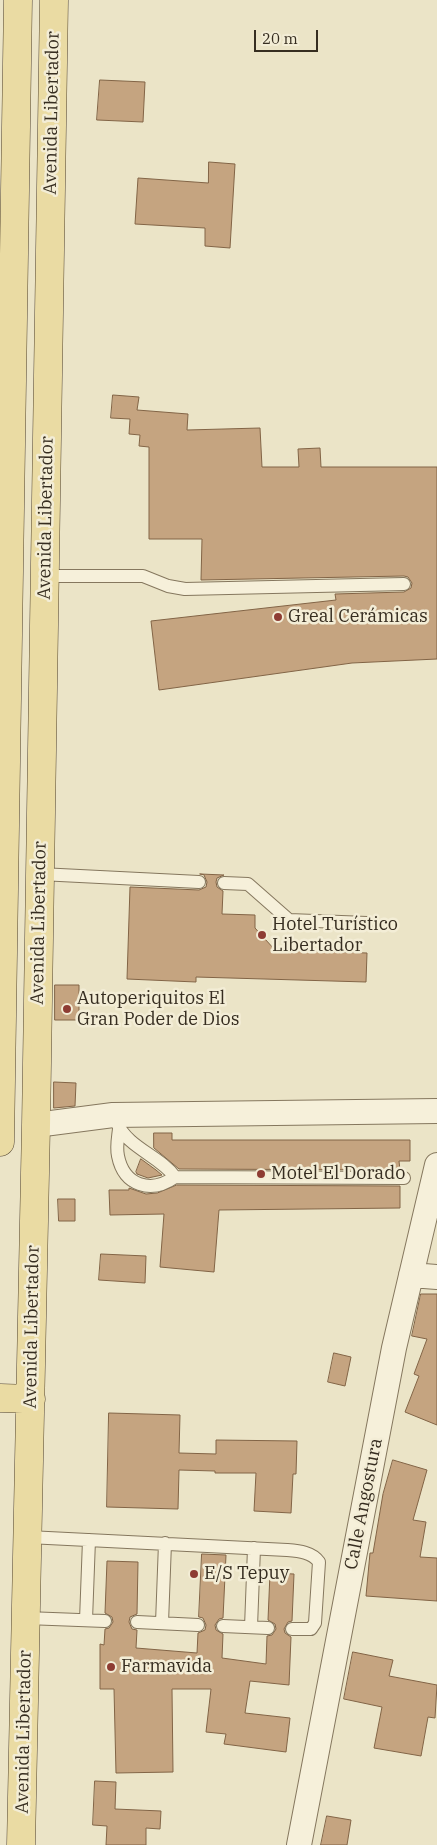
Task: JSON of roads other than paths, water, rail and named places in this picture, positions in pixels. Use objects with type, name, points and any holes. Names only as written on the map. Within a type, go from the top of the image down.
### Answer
[{"type":"main road","name":"Avenida Libertador","points":[[0,1142],[18,0]]},
{"type":"main road","name":"Avenida Libertador","points":[[21,1845],[36,1125],[54,0]]},
{"type":"main road","points":[[0,1398],[31,1399]]},
{"type":"street","points":[[36,1125],[437,1112]]},
{"type":"street","name":"Calle Angostura","points":[[299,1845],[394,1348],[437,1165]]},
{"type":"street","points":[[411,1275],[437,1276]]},
{"type":"lane","points":[[45,576],[143,576],[168,586],[185,589],[404,584]]},
{"type":"lane","points":[[40,874],[199,882]]},
{"type":"lane","points":[[224,883],[248,884],[289,920],[367,923]]},
{"type":"lane","points":[[116,1122],[132,1142],[165,1166],[175,1177]]},
{"type":"lane","points":[[116,1122],[118,1156],[122,1169],[130,1179],[141,1185],[154,1186],[167,1183],[175,1177],[404,1178]]},
{"type":"lane","points":[[28,1537],[305,1552],[319,1562],[315,1623],[311,1629],[292,1628]]},
{"type":"lane","points":[[86,1620],[89,1540]]},
{"type":"lane","points":[[162,1624],[165,1543]]},
{"type":"lane","points":[[251,1627],[254,1548]]},
{"type":"lane","points":[[26,1618],[105,1621]]},
{"type":"lane","points":[[137,1622],[198,1625]]},
{"type":"lane","points":[[223,1626],[268,1628]]},
{"type":"place","name":"Greal Cerámicas","points":[[278,617]]},
{"type":"place","name":"Hotel Turístico Libertador","points":[[262,935]]},
{"type":"place","name":"Autoperiquitos El Gran Poder de Dios","points":[[67,1009]]},
{"type":"place","name":"Motel El Dorado","points":[[261,1174]]},
{"type":"place","name":"E/S Tepuy","points":[[194,1574]]},
{"type":"place","name":"Farmavida","points":[[111,1667]]}]
